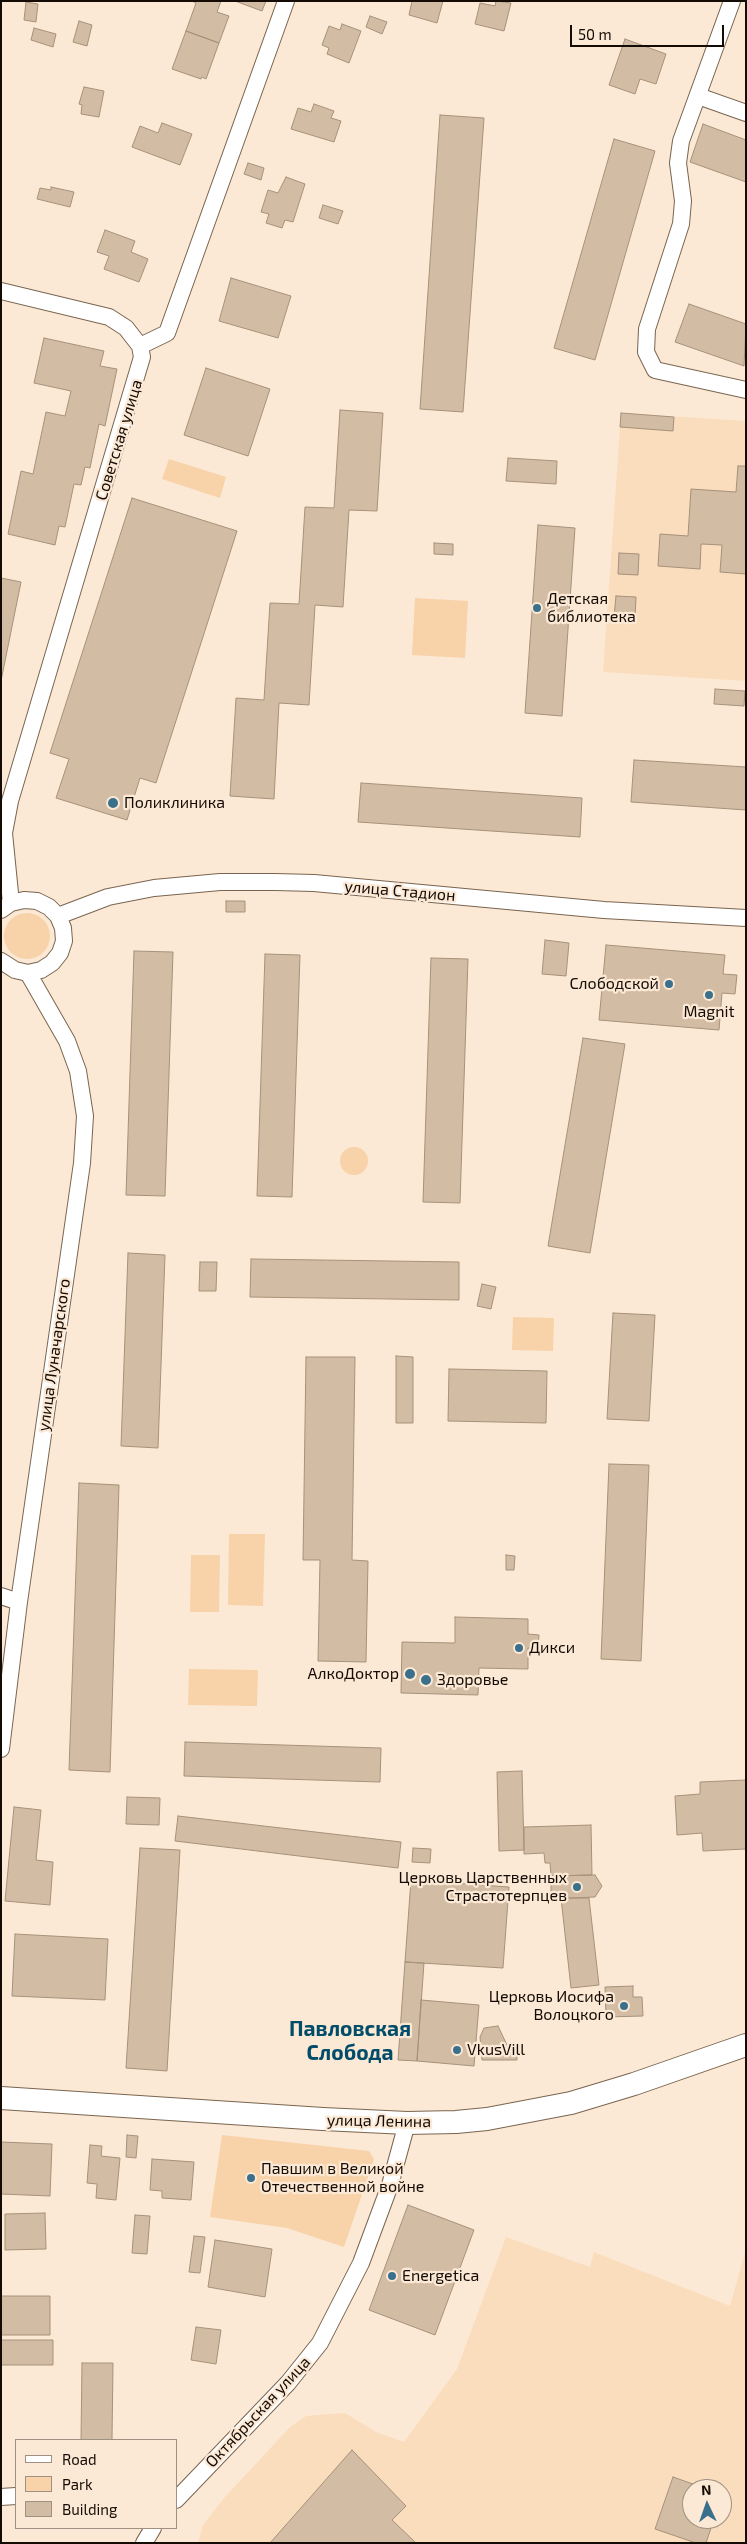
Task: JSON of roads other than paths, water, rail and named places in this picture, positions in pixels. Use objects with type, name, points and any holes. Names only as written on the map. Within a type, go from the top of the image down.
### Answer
[{"type":"main road","name":"улица Ленина","points":[[1,2098],[407,2123],[487,2119],[549,2108],[619,2089],[746,2045]]},
{"type":"street","points":[[1,291],[109,317],[126,328],[140,346],[167,333],[286,1]]},
{"type":"street","points":[[732,1],[681,141],[678,163],[683,202],[681,224],[648,329],[646,352],[655,370],[746,390]]},
{"type":"street","points":[[698,96],[746,113]]},
{"type":"street","name":"Советская улица","points":[[6,907],[4,833],[10,801],[141,368],[140,346]]},
{"type":"street","name":"улица Стадион","points":[[58,916],[108,897],[154,888],[220,882],[275,882],[314,883],[604,910],[746,918]]},
{"type":"street","points":[[1,961],[15,970],[28,973],[41,970],[52,963],[60,953],[64,941],[63,928],[58,916],[49,906],[37,901],[24,900],[6,907]]},
{"type":"street","name":"улица Луначарского","points":[[1,1749],[19,1602],[82,1163],[85,1116],[78,1071],[67,1041],[28,973]]},
{"type":"street","points":[[1,1596],[19,1602]]},
{"type":"street","name":"Октябрьская улица","points":[[182,2488],[288,2384],[320,2343],[361,2263],[390,2185],[407,2123]]},
{"type":"street","points":[[1,2497],[15,2496]]},
{"type":"street","points":[[144,2543],[152,2529]]},
{"type":"place","name":"Детская библиотека","points":[[537,608]]},
{"type":"place","name":"Поликлиника","points":[[113,803]]},
{"type":"place","name":"Слободской","points":[[669,984]]},
{"type":"place","name":"Magnit","points":[[709,995]]},
{"type":"place","name":"Дикси","points":[[519,1648]]},
{"type":"place","name":"АлкоДоктор","points":[[410,1674]]},
{"type":"place","name":"Здоровье","points":[[426,1680]]},
{"type":"place","name":"Церковь Царственных Страстотерпцев","points":[[577,1887]]},
{"type":"place","name":"Церковь Иосифа Волоцкого","points":[[624,2006]]},
{"type":"place","name":"VkusVill","points":[[457,2050]]},
{"type":"place","name":"Павшим в Великой Отечественной войне","points":[[251,2178]]},
{"type":"place","name":"Energetica","points":[[392,2276]]},
{"type":"district","name":"Павловская Слобода","points":[[350,2041]]}]
